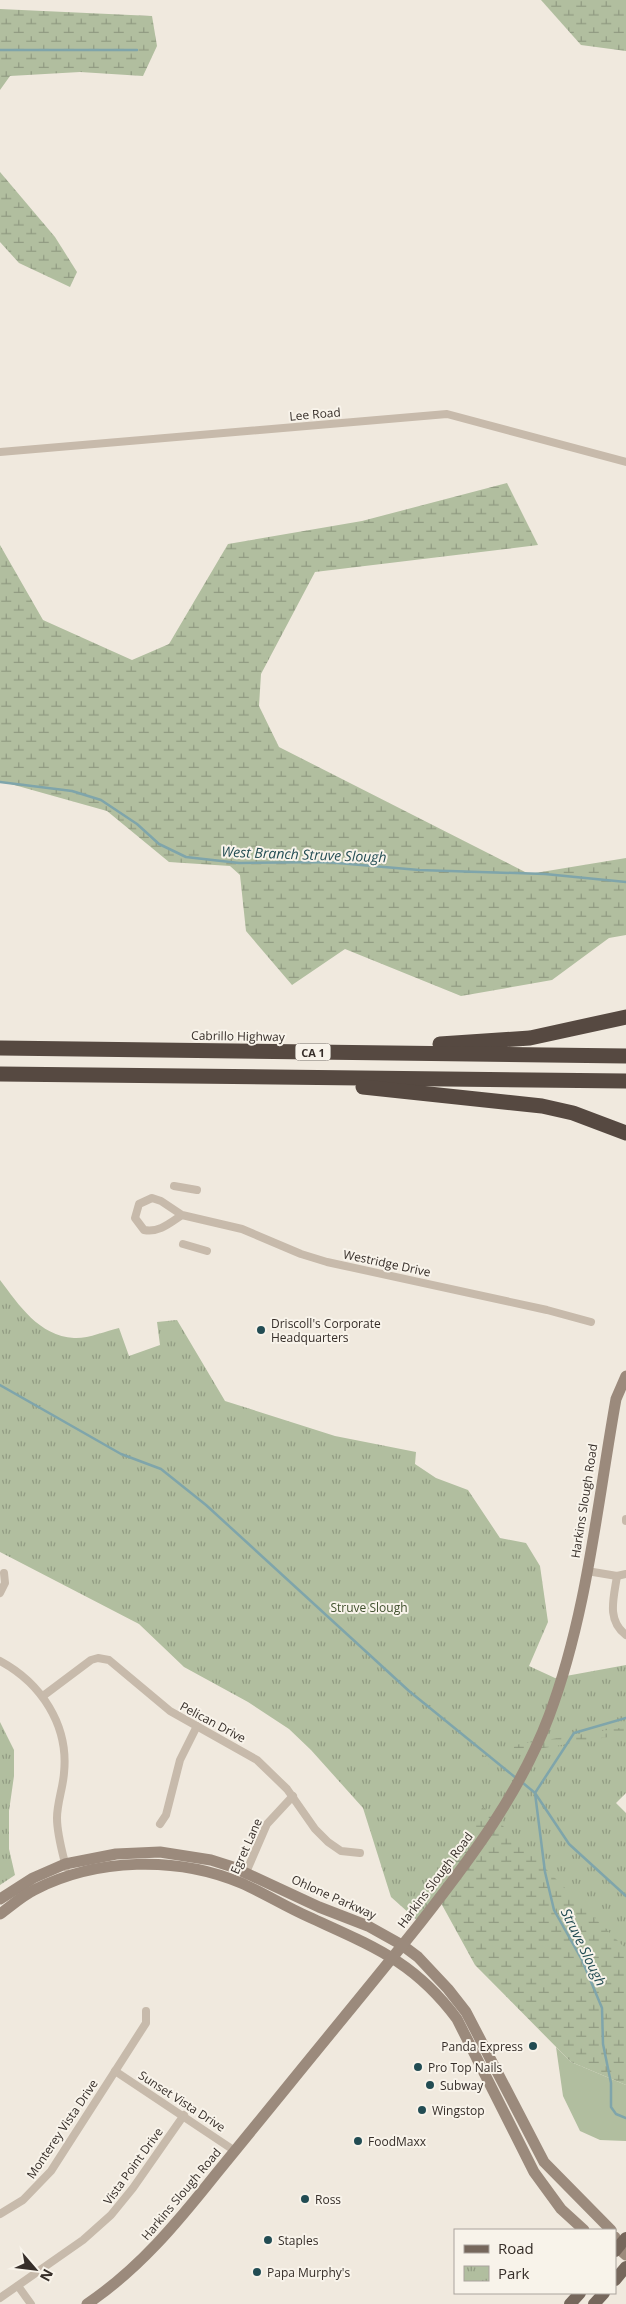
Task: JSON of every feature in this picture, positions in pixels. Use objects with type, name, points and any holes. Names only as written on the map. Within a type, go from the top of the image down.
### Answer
[{"type":"highway","points":[[320,1052],[374,1045],[466,1044],[530,1038],[626,1017]]},
{"type":"highway","name":"Cabrillo Highway","points":[[0,1048],[626,1056]]},
{"type":"highway","name":"CA 1","points":[[0,1074],[626,1081]]},
{"type":"highway","points":[[285,1077],[542,1106],[572,1113],[626,1133]]},
{"type":"main road","name":"Harkins Slough Road","points":[[87,2304],[132,2270],[156,2247],[430,1911],[478,1849],[514,1788],[531,1758],[548,1718],[569,1658],[587,1571],[616,1399],[626,1376]]},
{"type":"main road","name":"Ohlone Parkway","points":[[0,1899],[34,1878],[65,1864],[116,1854],[160,1852],[211,1860],[246,1872],[312,1904],[368,1926],[402,1945],[436,1976],[466,2012],[544,2162],[610,2229]]},
{"type":"main road","points":[[0,1914],[34,1890],[69,1876],[103,1868],[150,1864],[200,1870],[241,1884],[312,1918],[353,1935],[393,1956],[442,1998],[457,2019],[534,2172],[560,2209],[583,2229]]},
{"type":"main road","points":[[616,2279],[626,2267]]},
{"type":"main road","points":[[570,2304],[579,2294]]},
{"type":"main road","points":[[594,2304],[603,2294]]},
{"type":"street","name":"Lee Road","points":[[0,452],[447,414],[626,462]]},
{"type":"street","points":[[174,1186],[197,1190]]},
{"type":"street","name":"Westridge Drive","points":[[182,1215],[159,1230],[151,1231],[144,1230],[134,1218],[139,1204],[152,1198],[161,1201],[182,1215],[242,1229],[301,1254],[328,1262],[547,1310],[591,1322]]},
{"type":"street","points":[[183,1244],[207,1252]]},
{"type":"street","points":[[587,1571],[617,1576],[626,1574]]},
{"type":"street","points":[[0,1594],[5,1583],[4,1573]]},
{"type":"street","points":[[617,1576],[613,1608],[614,1617],[617,1626],[626,1635]]},
{"type":"street","name":"Pelican Drive","points":[[43,1696],[91,1660],[102,1658],[113,1663],[158,1703],[257,1760],[293,1796],[315,1829],[328,1842],[341,1851],[360,1853]]},
{"type":"street","points":[[0,1661],[23,1676],[43,1696],[54,1716],[63,1745],[64,1772],[57,1826],[69,1876]]},
{"type":"street","points":[[160,1824],[166,1815],[180,1760],[197,1726]]},
{"type":"street","name":"Egret Lane","points":[[241,1884],[267,1824],[293,1796]]},
{"type":"street","name":"Monterey Vista Drive","points":[[0,2214],[23,2200],[44,2180],[146,2023],[146,2012]]},
{"type":"street","name":"Sunset Vista Drive","points":[[115,2071],[184,2115],[235,2151]]},
{"type":"street","name":"Vista Point Drive","points":[[0,2298],[83,2240],[111,2215],[133,2188],[184,2115]]},
{"type":"street","points":[[18,2286],[31,2304]]},
{"type":"green space","points":[[541,0],[626,0],[626,51],[581,45]]},
{"type":"green space","points":[[0,9],[152,16],[157,46],[143,76],[80,72],[10,76],[0,90]]},
{"type":"green space","points":[[0,172],[55,237],[77,272],[70,287],[19,263],[0,242]]},
{"type":"green space","name":"West Branch Struve Slough","points":[[507,483],[538,545],[315,572],[261,674],[259,706],[279,747],[529,874],[626,858],[626,935],[609,938],[552,980],[461,996],[345,949],[292,985],[246,931],[240,875],[230,866],[169,862],[107,811],[0,781],[0,545],[43,620],[132,660],[169,644],[228,544],[362,521]]},
{"type":"green space","name":"Struve Slough","points":[[0,1280],[31,1318],[50,1332],[79,1338],[119,1328],[129,1356],[160,1345],[157,1322],[177,1320],[225,1401],[335,1436],[416,1452],[415,1464],[436,1478],[468,1490],[500,1538],[526,1543],[540,1566],[548,1622],[529,1666],[555,1678],[626,1665],[626,1727],[515,1745],[512,1751],[514,1753],[626,1734],[626,1793],[616,1803],[626,1813],[626,1949],[485,1808],[482,1808],[438,1894],[419,1922],[391,1897],[363,1808],[311,1750],[289,1729],[248,1702],[184,1667],[139,1624],[0,1552]],"holes":[[[490,1755],[492,1757],[485,1771],[473,1760]]]},
{"type":"green space","name":"Struve Slough","points":[[0,1326],[507,1646],[569,1704],[626,1716],[626,1781],[596,1806],[626,1868],[626,2085],[571,2062],[475,1965],[424,1872]]},
{"type":"green space","points":[[0,1722],[14,1750],[14,1776],[9,1811],[9,1849],[15,1875],[0,1885]]},
{"type":"green space","points":[[556,2047],[571,2062],[626,2085],[626,2141],[600,2140],[580,2131],[563,2096]]},
{"type":"waterway","points":[[0,50],[137,50]]},
{"type":"waterway","name":"West Branch Struve Slough","points":[[0,782],[72,791],[101,800],[137,824],[159,844],[186,857],[239,863],[326,862],[419,870],[545,874],[626,882]]},
{"type":"waterway","name":"Struve Slough","points":[[0,1385],[121,1454],[161,1469],[206,1505],[409,1691],[516,1778]]},
{"type":"waterway","name":"Struve Slough","points":[[626,1718],[574,1733],[535,1793],[569,1844],[626,1896]]},
{"type":"waterway","name":"Struve Slough","points":[[523,1783],[535,1793],[545,1872],[554,1910],[582,1960],[602,2008],[603,2044],[611,2083],[611,2107],[616,2114],[626,2118]]},
{"type":"place","name":"Driscoll's Corporate Headquarters","points":[[261,1330]]},
{"type":"place","name":"Panda Express","points":[[533,2046]]},
{"type":"place","name":"Pro Top Nails","points":[[418,2067]]},
{"type":"place","name":"Subway","points":[[430,2085]]},
{"type":"place","name":"Wingstop","points":[[422,2110]]},
{"type":"place","name":"FoodMaxx","points":[[358,2141]]},
{"type":"place","name":"Ross","points":[[305,2199]]},
{"type":"place","name":"Staples","points":[[268,2240]]},
{"type":"place","name":"Papa Murphy's","points":[[257,2272]]}]
